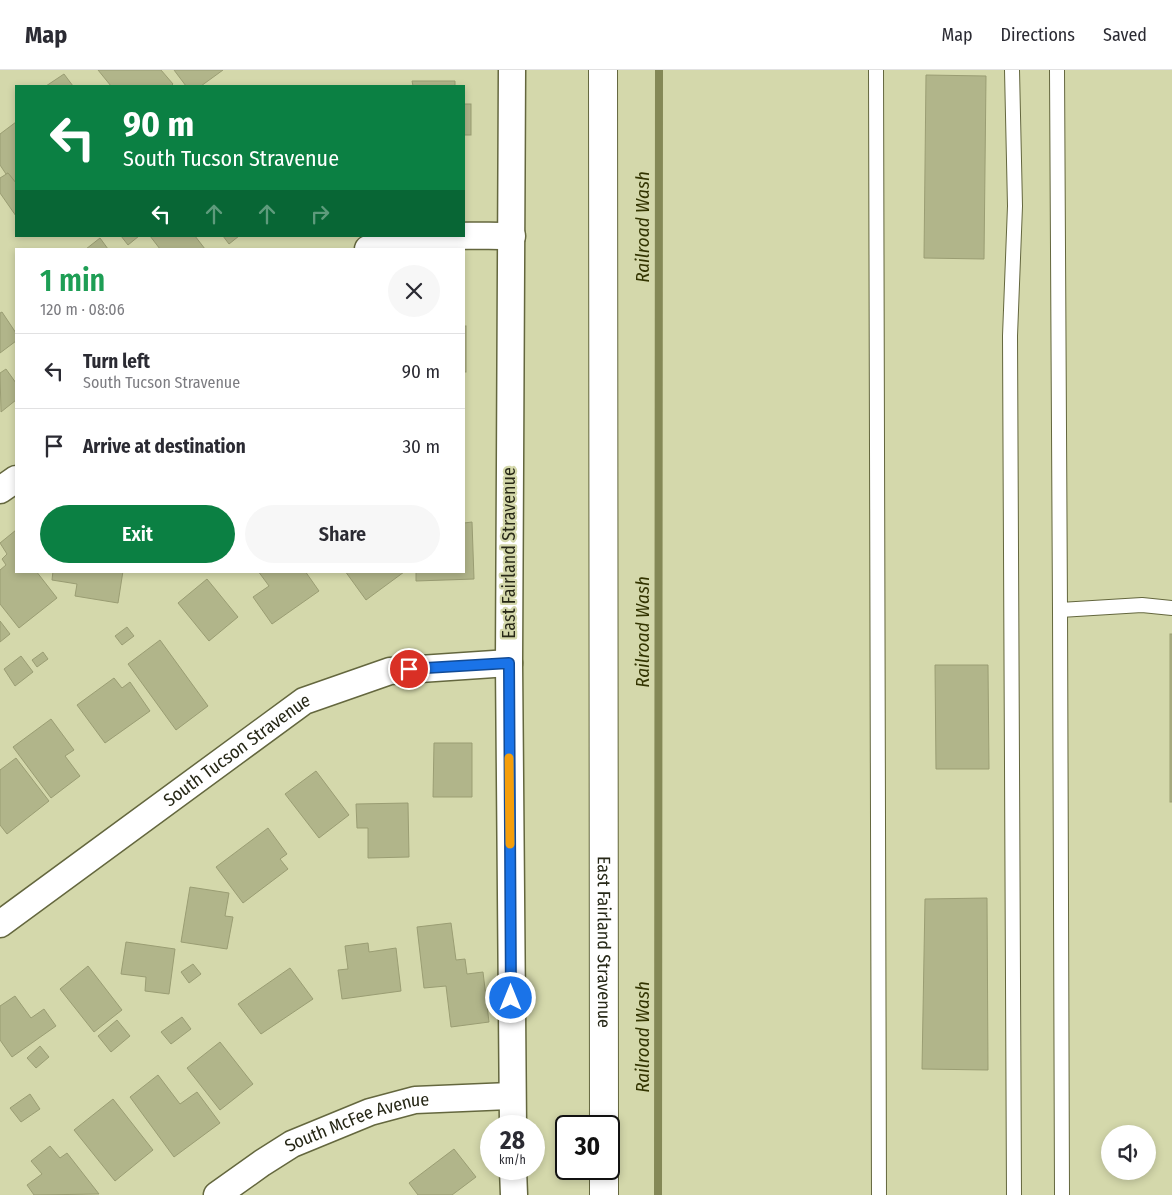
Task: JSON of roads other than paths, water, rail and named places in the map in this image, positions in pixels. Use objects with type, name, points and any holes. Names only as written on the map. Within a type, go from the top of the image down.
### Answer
[{"type":"street","name":"East Fairland Stravenue","points":[[512,70],[509,663],[513,1115]]},
{"type":"street","name":"East Fairland Stravenue","points":[[603,70],[604,1115]]},
{"type":"street","points":[[465,236],[512,236]]},
{"type":"street","points":[[371,248],[384,243],[418,237]]},
{"type":"street","points":[[0,490],[15,480]]},
{"type":"street","name":"South Tucson Stravenue","points":[[0,924],[304,701],[390,671],[509,663]]},
{"type":"street","name":"South McFee Avenue","points":[[217,1195],[292,1144],[370,1112],[415,1100],[512,1096]]},
{"type":"street","points":[[514,1180],[514,1195]]},
{"type":"street","points":[[604,1180],[604,1195]]},
{"type":"lane","points":[[876,70],[879,1195]]},
{"type":"lane","points":[[1012,70],[1015,206],[1010,336],[1014,1195]]},
{"type":"lane","points":[[1057,70],[1062,1195]]},
{"type":"lane","points":[[1060,610],[1142,606],[1172,608]]},
{"type":"waterway","name":"Railroad Wash","points":[[658,1195],[659,70]]}]
